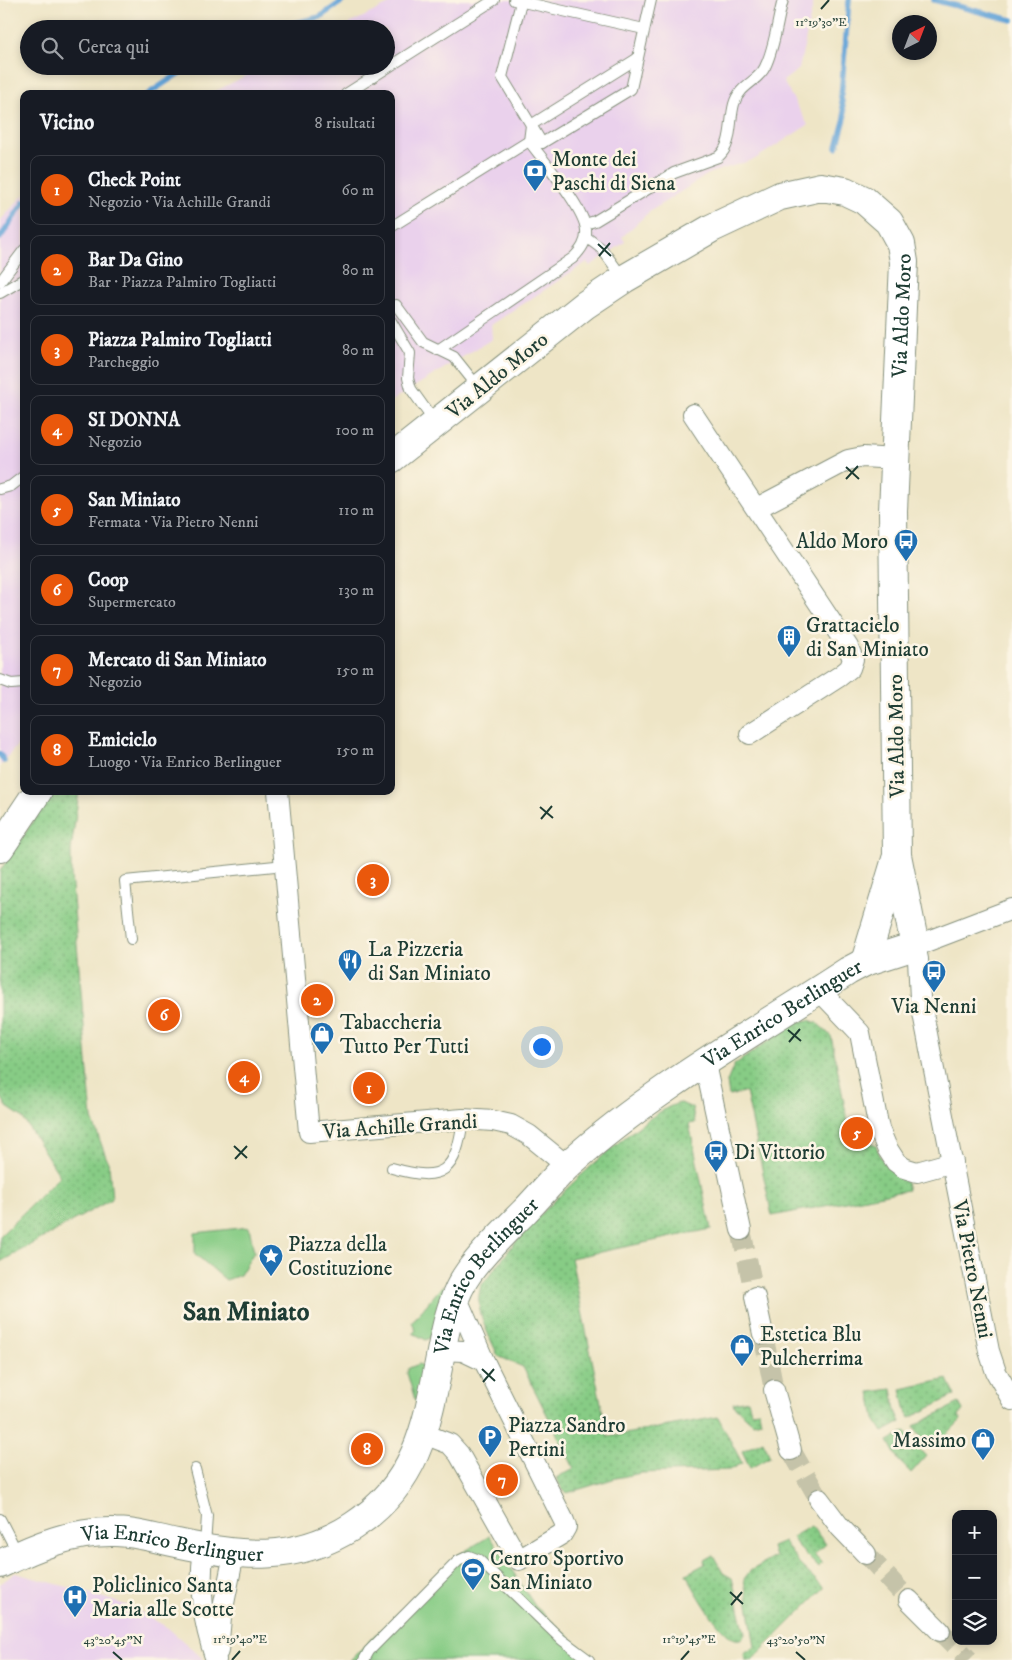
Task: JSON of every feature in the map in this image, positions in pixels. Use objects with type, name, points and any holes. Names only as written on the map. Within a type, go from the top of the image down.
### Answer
[{"type":"street","name":"Via Aldo Moro","points":[[395,456],[478,388],[585,306],[624,279],[720,224],[765,202],[797,190],[821,186],[854,195],[873,206],[889,222],[896,233],[901,244],[904,262],[895,459],[893,573],[897,856],[915,946]]},
{"type":"street","points":[[693,414],[848,647],[853,659],[850,668],[840,676],[750,734]]},
{"type":"street","points":[[757,508],[848,460],[863,457],[895,459]]},
{"type":"street","points":[[0,848],[35,795]]},
{"type":"street","points":[[278,795],[285,865]]},
{"type":"street","name":"Via Aldo Moro","points":[[865,962],[897,856]]},
{"type":"street","name":"Via Achille Grandi","points":[[285,865],[309,1132],[463,1119],[493,1120],[519,1129],[541,1142],[567,1166]]},
{"type":"street","name":"Via Enrico Berlinguer","points":[[9,1559],[70,1536],[106,1532],[129,1533],[234,1554],[267,1555],[302,1549],[323,1542],[353,1526],[375,1510],[394,1489],[411,1463],[424,1434],[441,1350],[456,1296],[473,1267],[567,1166],[619,1124],[705,1064],[865,962],[915,946],[1012,909]]},
{"type":"street","name":"Via Pietro Nenni","points":[[915,946],[920,998],[989,1351],[996,1372],[1012,1400]]},
{"type":"street","points":[[819,990],[860,1033],[879,1129],[887,1148],[896,1162],[904,1168],[917,1172],[953,1162]]},
{"type":"street","points":[[705,1064],[741,1230]]},
{"type":"street","points":[[424,1434],[450,1444],[459,1454],[519,1560],[548,1545],[562,1534],[565,1529],[564,1521],[484,1361],[456,1296]]},
{"type":"street","points":[[755,1297],[763,1334]]},
{"type":"street","points":[[441,1350],[463,1351],[484,1361]]},
{"type":"street","points":[[774,1390],[791,1450]]},
{"type":"street","points":[[819,1499],[840,1527],[866,1554]]},
{"type":"street","points":[[204,1549],[200,1584],[202,1608],[217,1660]]},
{"type":"street","points":[[217,1660],[221,1618],[234,1554]]},
{"type":"street","points":[[909,1600],[940,1630]]},
{"type":"lane","points":[[395,63],[494,0]]},
{"type":"lane","points":[[395,225],[529,141],[542,143],[631,88],[651,0]]},
{"type":"lane","points":[[585,224],[595,221],[674,173],[713,160],[724,152],[728,145],[732,112],[738,95],[765,68],[783,0]]},
{"type":"lane","points":[[542,143],[502,77],[517,1],[644,29]]},
{"type":"lane","points":[[531,125],[638,58]]},
{"type":"lane","points":[[352,90],[376,75]]},
{"type":"lane","points":[[438,350],[573,258],[580,250],[586,237],[585,224],[578,210],[529,141],[531,125]]},
{"type":"lane","points":[[586,237],[602,249],[624,279]]},
{"type":"lane","points":[[0,282],[20,255]]},
{"type":"lane","points":[[0,293],[20,281]]},
{"type":"lane","points":[[396,305],[423,342],[454,357],[478,388]]},
{"type":"lane","points":[[395,328],[410,353],[408,378],[411,389],[436,424]]},
{"type":"lane","points":[[0,489],[11,486],[20,479]]},
{"type":"lane","points":[[0,680],[11,684],[20,683]]},
{"type":"lane","points":[[131,938],[125,881],[285,865]]},
{"type":"lane","points":[[392,1168],[420,1176],[428,1176],[443,1171],[455,1155],[463,1119]]},
{"type":"lane","points":[[196,1469],[207,1516],[204,1549]]},
{"type":"lane","points":[[0,1520],[9,1559]]},
{"type":"lane","points":[[364,1660],[369,1651],[458,1561],[469,1556],[479,1560],[566,1644],[589,1660]]},
{"type":"shaded area","name":"Monte dei Paschi di Siena","points":[[397,0],[814,0],[799,69],[783,81],[808,125],[755,159],[710,173],[649,212],[622,237],[625,242],[590,266],[587,262],[491,325],[492,339],[395,399],[395,90],[218,90],[247,75],[395,75],[395,20],[357,20]]},
{"type":"shaded area","points":[[20,198],[20,742],[0,766],[0,221]]},
{"type":"shaded area","name":"Policlinico Santa Maria alle Scotte","points":[[15,1573],[79,1590],[132,1607],[168,1628],[202,1660],[0,1660],[0,1584]]},
{"type":"green space","points":[[50,795],[78,795],[71,850],[71,875],[92,1119],[109,1165],[112,1199],[0,1262],[0,1236],[60,1176],[22,1117],[7,1107],[0,1095],[0,871]]},
{"type":"green space","points":[[809,1020],[817,1023],[831,1036],[852,1144],[864,1141],[876,1146],[890,1170],[905,1178],[908,1190],[772,1216],[746,1092],[729,1096],[727,1082],[734,1065],[796,1022]]},
{"type":"green space","points":[[681,1103],[692,1108],[695,1123],[689,1124],[711,1229],[571,1258],[608,1437],[718,1417],[742,1463],[729,1470],[641,1473],[616,1478],[567,1493],[556,1478],[574,1468],[523,1367],[498,1356],[480,1312],[479,1295],[481,1286],[524,1232],[600,1158],[666,1108]]},
{"type":"green space","points":[[249,1227],[254,1252],[240,1275],[226,1280],[195,1254],[195,1233]]},
{"type":"green space","points":[[443,1285],[447,1288],[430,1338],[426,1340],[413,1333],[416,1330],[412,1322]]},
{"type":"green space","points":[[419,1364],[425,1367],[419,1404],[416,1403],[407,1373],[409,1368]]},
{"type":"green space","points":[[948,1379],[955,1395],[910,1418],[905,1407],[901,1389]]},
{"type":"green space","points":[[892,1389],[896,1411],[901,1422],[883,1432],[875,1419],[870,1392]]},
{"type":"green space","points":[[748,1400],[751,1412],[759,1411],[761,1421],[753,1423],[733,1403]]},
{"type":"green space","points":[[959,1403],[963,1410],[959,1416],[961,1420],[933,1448],[919,1435],[914,1426]]},
{"type":"green space","points":[[906,1431],[911,1441],[926,1456],[911,1473],[899,1461],[888,1441]]},
{"type":"green space","points":[[763,1441],[770,1457],[750,1468],[742,1451]]},
{"type":"green space","points":[[811,1526],[826,1544],[814,1555],[822,1563],[818,1567],[799,1548],[792,1537]]},
{"type":"green space","name":"Centro Sportivo San Miniato","points":[[490,1536],[535,1606],[595,1660],[350,1660],[455,1557]]},
{"type":"green space","points":[[784,1542],[800,1565],[824,1588],[752,1660],[745,1660],[744,1654],[755,1647],[744,1579],[750,1571],[775,1557],[772,1547]]},
{"type":"green space","points":[[713,1555],[723,1573],[732,1578],[745,1634],[739,1639],[731,1637],[712,1617],[686,1574],[705,1564],[704,1560]]},
{"type":"waterway","points":[[307,20],[320,17],[344,0]]},
{"type":"waterway","points":[[837,147],[845,118],[841,97],[849,0]]},
{"type":"waterway","points":[[934,0],[1012,20]]},
{"type":"waterway","points":[[154,90],[176,75]]},
{"type":"waterway","points":[[0,238],[20,208]]},
{"type":"waterway","points":[[0,754],[4,761]]},
{"type":"tunnel","points":[[741,1230],[755,1297]]},
{"type":"tunnel","points":[[763,1334],[774,1390]]},
{"type":"tunnel","points":[[791,1450],[819,1499]]},
{"type":"tunnel","points":[[866,1554],[909,1600]]},
{"type":"tunnel","points":[[940,1631],[969,1660]]},
{"type":"place","name":"Monte dei Paschi di Siena","points":[[535,192]]},
{"type":"place","name":"Aldo Moro","points":[[906,562]]},
{"type":"place","name":"Grattacielo di San Miniato","points":[[789,658]]},
{"type":"place","name":"Piazza Palmiro Togliatti","points":[[373,880]]},
{"type":"place","name":"La Pizzeria di San Miniato","points":[[350,982]]},
{"type":"place","name":"Via Nenni","points":[[934,993]]},
{"type":"place","name":"Bar Da Gino","points":[[317,1000]]},
{"type":"place","name":"Coop","points":[[164,1015]]},
{"type":"place","name":"Tabaccheria Tutto Per Tutti","points":[[322,1055]]},
{"type":"place","name":"SI DONNA","points":[[244,1077]]},
{"type":"place","name":"Check Point","points":[[369,1088]]},
{"type":"place","name":"San Miniato","points":[[857,1133]]},
{"type":"place","name":"Di Vittorio","points":[[716,1173]]},
{"type":"place","name":"Piazza della Costituzione","points":[[271,1277]]},
{"type":"place","name":"Estetica Blu Pulcherrima","points":[[742,1367]]},
{"type":"place","name":"Emiciclo","points":[[367,1449]]},
{"type":"place","name":"Piazza Sandro Pertini","points":[[490,1458]]},
{"type":"place","name":"Massimo","points":[[983,1461]]},
{"type":"place","name":"Mercato di San Miniato","points":[[502,1480]]},
{"type":"place","name":"Centro Sportivo San Miniato","points":[[473,1591]]},
{"type":"place","name":"Policlinico Santa Maria alle Scotte","points":[[75,1618]]},
{"type":"district","name":"San Miniato","points":[[246,1311]]}]
